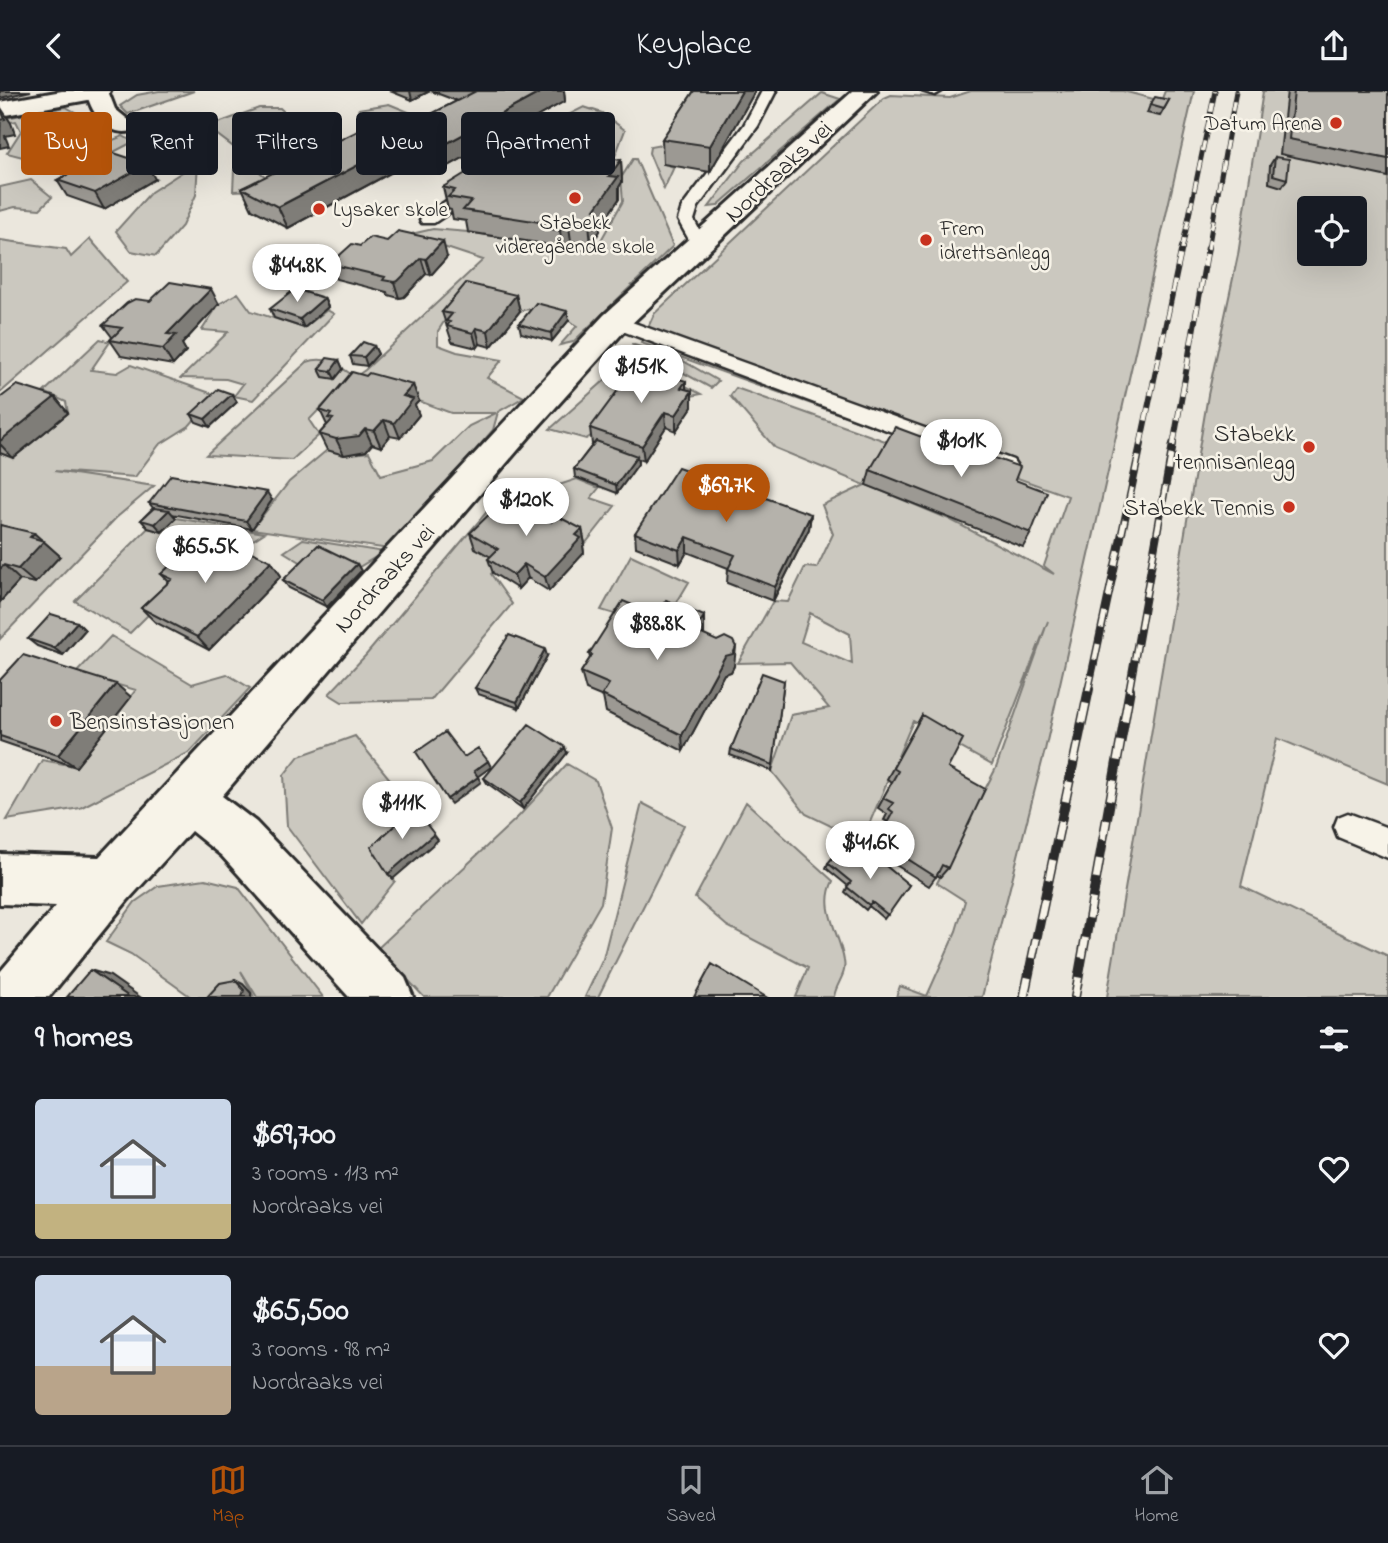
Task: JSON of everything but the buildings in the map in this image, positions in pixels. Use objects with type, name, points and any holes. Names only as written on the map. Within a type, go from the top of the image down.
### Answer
[{"type":"street","points":[[0,109],[98,91],[101,109],[114,122],[124,126]]},
{"type":"street","name":"Nordraaks vei","points":[[14,997],[108,883],[188,799],[517,428],[615,322],[866,91]]},
{"type":"street","points":[[188,799],[239,839],[386,997]]},
{"type":"street","points":[[0,879],[108,883]]},
{"type":"lane","points":[[699,244],[686,220],[690,207],[751,126],[769,91]]},
{"type":"lane","points":[[929,91],[934,91]]},
{"type":"lane","points":[[428,220],[494,175]]},
{"type":"lane","points":[[615,322],[1013,469]]},
{"type":"lane","points":[[1348,827],[1388,843]]},
{"type":"shaded area","points":[[159,91],[194,91],[134,112],[126,112],[120,106],[137,95]]},
{"type":"shaded area","points":[[971,91],[1123,91],[1161,101],[1165,91],[1194,91],[1045,750],[982,997],[896,997],[900,986],[927,996],[956,931],[965,901],[937,883],[996,768],[1048,621],[992,765],[913,721],[862,841],[806,814],[772,771],[791,715],[829,708],[790,662],[738,663],[773,601],[788,602],[805,567],[817,568],[833,534],[822,505],[865,485],[775,448],[730,396],[736,388],[891,443],[867,485],[949,519],[1054,574],[1044,566],[1068,496],[641,343],[654,314],[884,98],[891,95],[950,98]],"holes":[[[810,613],[850,634],[852,664],[801,642]]]},
{"type":"shaded area","name":"Stabekk Tennis","points":[[1263,91],[1388,91],[1388,784],[1277,738],[1241,886],[1388,956],[1388,997],[1107,997],[1208,395],[1238,255]]},
{"type":"shaded area","points":[[822,93],[840,99],[717,206],[709,207],[744,161]]},
{"type":"shaded area","points":[[389,104],[409,112],[357,112],[359,109]]},
{"type":"shaded area","points":[[66,107],[75,112],[38,112]]},
{"type":"shaded area","points":[[584,107],[599,112],[574,112]]},
{"type":"shaded area","points":[[259,108],[280,108],[284,112],[248,112]]},
{"type":"shaded area","points":[[21,115],[21,131],[16,121],[0,124],[0,119]]},
{"type":"shaded area","points":[[232,118],[232,146],[218,135],[218,123]]},
{"type":"shaded area","points":[[615,123],[625,130],[615,156]]},
{"type":"shaded area","points":[[21,131],[21,157],[7,153]]},
{"type":"shaded area","points":[[123,136],[126,138],[126,146],[112,153],[112,140]]},
{"type":"shaded area","points":[[650,147],[675,147],[664,164],[674,167],[664,189],[649,153]]},
{"type":"shaded area","points":[[633,159],[636,159],[673,246],[573,342],[560,345],[577,326],[549,313],[456,303],[438,331],[438,345],[457,352],[502,360],[487,378],[524,397],[498,412],[493,430],[389,549],[252,529],[289,482],[327,450],[344,455],[369,452],[381,475],[433,461],[469,426],[496,413],[451,413],[419,401],[334,394],[309,420],[319,435],[292,460],[206,455],[307,362],[327,361],[355,377],[365,370],[483,260],[407,235],[433,229],[549,244],[563,252],[596,249],[623,201],[621,178]]},
{"type":"shaded area","points":[[178,175],[197,175],[196,195],[182,226],[156,256],[131,251],[116,231],[151,192]]},
{"type":"shaded area","points":[[234,175],[263,175],[273,183],[257,190],[233,191]]},
{"type":"shaded area","points":[[31,180],[52,197],[40,209],[15,207],[0,211],[0,187]]},
{"type":"shaded area","points":[[90,239],[127,282],[0,393],[0,240],[66,249],[71,257]]},
{"type":"shaded area","points":[[238,293],[251,311],[304,328],[327,310],[334,314],[253,400],[234,396],[243,384],[226,379],[181,378],[228,332],[202,330],[219,304]]},
{"type":"shaded area","points":[[100,339],[110,342],[91,370],[117,373],[131,365],[216,395],[189,426],[159,445],[135,477],[54,471],[154,486],[116,518],[0,639],[0,602],[20,580],[0,544],[0,453],[68,413],[66,402],[44,392]]},
{"type":"shaded area","points":[[631,344],[678,358],[718,381],[711,388]]},
{"type":"shaded area","points":[[622,352],[701,394],[686,397],[599,431],[586,439],[550,429],[605,380]]},
{"type":"shaded area","points":[[577,479],[599,488],[591,498],[615,506],[585,544],[560,530],[570,524],[540,510],[476,547],[503,564],[491,574],[512,604],[431,700],[342,702],[329,694],[366,655],[511,483],[541,491]]},
{"type":"shaded area","points":[[176,518],[264,533],[250,542],[220,543],[130,633],[75,601],[148,528],[162,532]]},
{"type":"shaded area","points":[[303,539],[384,552],[359,567],[324,550],[307,566],[284,552]]},
{"type":"shaded area","points":[[631,555],[689,582],[667,619],[643,611],[628,618],[601,610]]},
{"type":"shaded area","points":[[111,636],[192,684],[227,674],[250,688],[190,752],[80,808],[7,820],[42,760],[74,766],[136,690],[76,673]]},
{"type":"shaded area","points":[[355,736],[418,814],[376,852],[395,881],[361,924],[287,826],[284,775],[299,756]]},
{"type":"shaded area","points":[[567,764],[596,781],[612,828],[601,903],[547,997],[424,997],[378,948],[519,816]]},
{"type":"shaded area","points":[[746,802],[833,881],[829,891],[829,911],[845,966],[834,997],[796,997],[808,968],[727,926],[695,898]]},
{"type":"shaded area","points":[[642,803],[684,825],[598,997],[585,997],[603,959]]},
{"type":"shaded area","points":[[205,879],[238,887],[323,997],[257,997],[241,971],[254,997],[191,997],[131,954],[106,942],[135,902],[158,886]]},
{"type":"railway","points":[[1182,249],[1215,91]]},
{"type":"railway","points":[[1208,249],[1236,91]]},
{"type":"railway","points":[[1140,446],[1182,247]]},
{"type":"railway","points":[[1173,446],[1208,247]]},
{"type":"railway","points":[[1088,691],[1141,444]]},
{"type":"railway","points":[[1129,691],[1173,444]]},
{"type":"railway","points":[[1024,997],[1089,689]]},
{"type":"railway","points":[[1075,997],[1130,689]]},
{"type":"place","name":"Datum Arena","points":[[1336,123]]},
{"type":"place","name":"Stabekk videregående skole","points":[[575,198]]},
{"type":"place","name":"Lysaker skole","points":[[319,209]]},
{"type":"place","name":"Frem idrettsanlegg","points":[[926,240]]},
{"type":"place","name":"Stabekk tennisanlegg","points":[[1309,447]]},
{"type":"place","name":"Stabekk Tennis","points":[[1289,507]]},
{"type":"place","name":"Bensinstasjonen","points":[[56,721]]}]
